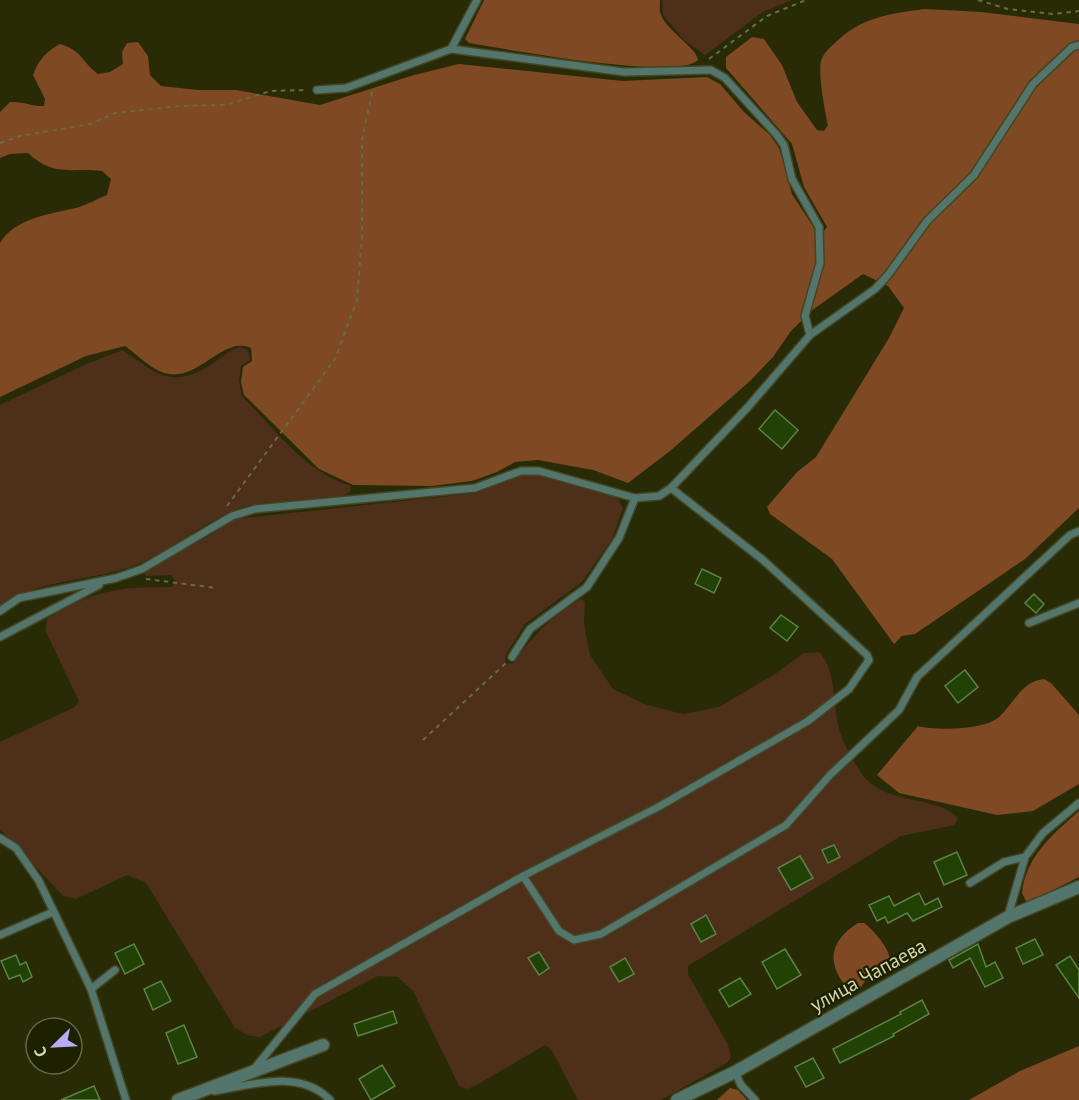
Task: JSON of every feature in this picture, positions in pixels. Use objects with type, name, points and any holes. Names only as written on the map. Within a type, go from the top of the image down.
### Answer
[{"type":"street","name":"улица Чапаева","points":[[677,1100],[735,1072],[1008,917],[1079,887]]},
{"type":"street","points":[[182,1098],[323,1045]]},
{"type":"lane","points":[[451,49],[477,0]]},
{"type":"lane","points":[[0,637],[75,597],[142,569],[232,516],[255,509],[475,488],[521,471],[539,471],[635,498],[659,496],[671,488],[748,407],[810,335],[875,289],[927,221],[974,175],[1033,84],[1072,47],[1079,45]]},
{"type":"lane","points":[[317,90],[346,88],[451,49],[624,72],[711,70],[725,78],[784,145],[792,178],[819,227],[820,263],[805,316],[810,335]]},
{"type":"lane","points":[[251,1073],[315,994],[523,876],[660,806],[808,721],[849,689],[869,660],[763,560],[671,488]]},
{"type":"lane","points":[[512,657],[530,629],[587,587],[619,538],[635,498]]},
{"type":"lane","points":[[523,876],[559,931],[574,940],[602,934],[786,825],[830,775],[899,710],[917,677],[1070,535],[1079,531]]},
{"type":"lane","points":[[0,611],[19,598],[116,578]]},
{"type":"lane","points":[[1029,623],[1079,603]]},
{"type":"lane","points":[[1008,917],[1025,857],[1043,833],[1079,802]]},
{"type":"lane","points":[[0,838],[16,848],[30,865],[91,989],[126,1100]]},
{"type":"lane","points":[[970,883],[1004,862],[1025,857]]},
{"type":"lane","points":[[0,935],[53,912]]},
{"type":"lane","points":[[91,989],[115,970]]},
{"type":"lane","points":[[735,1072],[741,1085],[755,1100]]},
{"type":"lane","points":[[182,1098],[273,1080],[319,1088],[330,1100]]},
{"type":"path","points":[[694,71],[766,16],[806,0]]},
{"type":"path","points":[[978,0],[1008,9],[1053,14],[1079,11]]},
{"type":"path","points":[[223,509],[231,503],[288,420],[315,390],[335,359],[357,300],[363,236],[362,140],[367,109],[376,77]]},
{"type":"path","points":[[0,143],[20,136],[91,124],[115,113],[180,106],[226,105],[272,91],[317,90]]},
{"type":"path","points":[[168,581],[217,588]]},
{"type":"path","points":[[423,740],[512,657]]},
{"type":"shaded area","points":[[484,0],[660,0],[660,12],[664,21],[693,50],[698,60],[684,66],[626,65],[552,57],[469,43],[465,39]]},
{"type":"shaded area","points":[[662,0],[792,0],[763,12],[705,55],[684,40],[663,15]]},
{"type":"shaded area","points":[[924,9],[981,12],[1079,24],[1079,508],[1025,559],[915,634],[902,636],[894,644],[832,559],[770,514],[767,507],[797,472],[816,457],[889,338],[904,308],[888,286],[863,274],[811,311],[791,331],[773,357],[750,381],[670,451],[628,483],[593,470],[538,460],[515,462],[497,472],[472,481],[432,486],[353,485],[319,469],[244,395],[241,382],[243,367],[252,361],[251,348],[240,346],[230,348],[199,366],[177,374],[159,371],[125,346],[86,356],[0,397],[0,243],[15,228],[34,218],[80,207],[107,195],[111,179],[102,171],[55,169],[28,153],[10,154],[0,158],[0,112],[10,102],[44,106],[45,99],[33,75],[44,56],[60,44],[77,53],[98,74],[110,72],[123,64],[122,52],[127,43],[138,42],[148,56],[150,75],[161,86],[198,90],[236,90],[320,105],[414,75],[459,64],[623,81],[707,77],[720,84],[744,112],[770,135],[779,148],[792,194],[816,231],[823,232],[827,227],[804,187],[792,144],[726,68],[726,57],[752,37],[764,39],[782,65],[797,102],[817,130],[824,131],[828,125],[820,67],[827,51],[845,34],[865,22],[887,15]]},
{"type":"shaded area","points":[[241,347],[248,350],[250,360],[241,366],[239,381],[242,396],[305,460],[319,471],[351,486],[350,492],[329,499],[256,504],[240,508],[210,522],[138,564],[121,570],[31,590],[0,606],[0,405],[86,364],[123,350],[155,372],[175,377],[198,372]]},
{"type":"shaded area","points":[[522,473],[541,474],[611,495],[618,499],[623,508],[612,539],[582,582],[525,624],[505,656],[506,663],[512,664],[543,628],[560,612],[581,599],[585,602],[584,623],[590,655],[613,689],[647,705],[683,714],[719,707],[775,674],[804,653],[819,652],[832,681],[841,735],[863,776],[888,793],[939,806],[958,818],[955,825],[901,836],[688,966],[688,974],[728,1045],[731,1057],[727,1063],[661,1100],[578,1100],[551,1049],[545,1045],[475,1086],[467,1089],[459,1086],[413,991],[398,977],[378,976],[260,1037],[247,1035],[235,1028],[146,883],[127,875],[76,899],[63,896],[0,829],[0,742],[75,707],[79,701],[45,630],[47,619],[78,602],[106,592],[121,589],[171,587],[176,582],[171,575],[146,576],[143,571],[207,537],[235,519],[477,493]]},
{"type":"shaded area","points":[[1044,679],[1051,683],[1079,715],[1079,784],[1033,811],[997,815],[899,793],[877,775],[918,726],[937,729],[983,725],[999,717],[1024,688]]},
{"type":"shaded area","points":[[1079,811],[1079,877],[1027,903],[1022,893],[1029,868],[1035,857],[1051,837]]},
{"type":"shaded area","points":[[858,923],[864,923],[878,937],[889,955],[892,967],[881,978],[866,980],[860,988],[850,991],[837,972],[834,954],[841,938]]},
{"type":"shaded area","points":[[1079,1046],[1079,1100],[969,1100],[1020,1071]]},
{"type":"shaded area","points":[[730,1088],[738,1090],[747,1100],[717,1100]]},
{"type":"building","points":[[775,410],[798,430],[782,449],[759,429]]},
{"type":"building","points":[[702,569],[721,578],[714,593],[695,584]]},
{"type":"building","points":[[1034,594],[1044,604],[1036,613],[1025,603]]},
{"type":"building","points":[[781,615],[798,627],[787,641],[770,628]]},
{"type":"building","points":[[965,670],[978,687],[958,703],[945,686]]},
{"type":"building","points":[[834,845],[840,857],[828,863],[822,850]]},
{"type":"building","points":[[957,852],[967,875],[944,885],[934,862]]},
{"type":"building","points":[[800,856],[813,878],[791,890],[778,868]]},
{"type":"building","points":[[919,893],[925,905],[938,898],[942,907],[913,921],[907,913],[888,923],[885,917],[877,921],[869,905],[889,896],[894,906]]},
{"type":"building","points":[[706,915],[716,934],[701,942],[691,924]]},
{"type":"building","points":[[1035,939],[1043,955],[1023,964],[1016,948]]},
{"type":"building","points":[[134,944],[144,964],[125,974],[115,953]]},
{"type":"building","points":[[978,944],[986,967],[995,962],[1003,978],[985,987],[970,958],[953,968],[949,960]]},
{"type":"building","points":[[785,949],[801,975],[777,989],[762,962]]},
{"type":"building","points":[[539,952],[549,968],[539,975],[528,958]]},
{"type":"building","points":[[16,955],[20,965],[26,962],[32,977],[23,982],[20,975],[9,979],[1,961]]},
{"type":"building","points":[[1070,956],[1079,970],[1079,998],[1056,965]]},
{"type":"building","points":[[625,958],[634,974],[619,982],[610,967]]},
{"type":"building","points":[[740,978],[751,994],[729,1007],[719,990]]},
{"type":"building","points":[[161,981],[171,1001],[153,1010],[144,989]]},
{"type":"building","points":[[922,1000],[929,1014],[893,1034],[894,1036],[840,1063],[833,1049],[901,1014],[900,1012]]},
{"type":"building","points":[[393,1011],[397,1023],[358,1036],[354,1024]]},
{"type":"building","points":[[184,1025],[197,1057],[178,1064],[166,1033]]},
{"type":"building","points":[[813,1058],[824,1078],[806,1087],[795,1067]]},
{"type":"building","points":[[382,1065],[395,1086],[371,1100],[359,1079]]},
{"type":"building","points":[[94,1086],[100,1100],[61,1100]]}]
